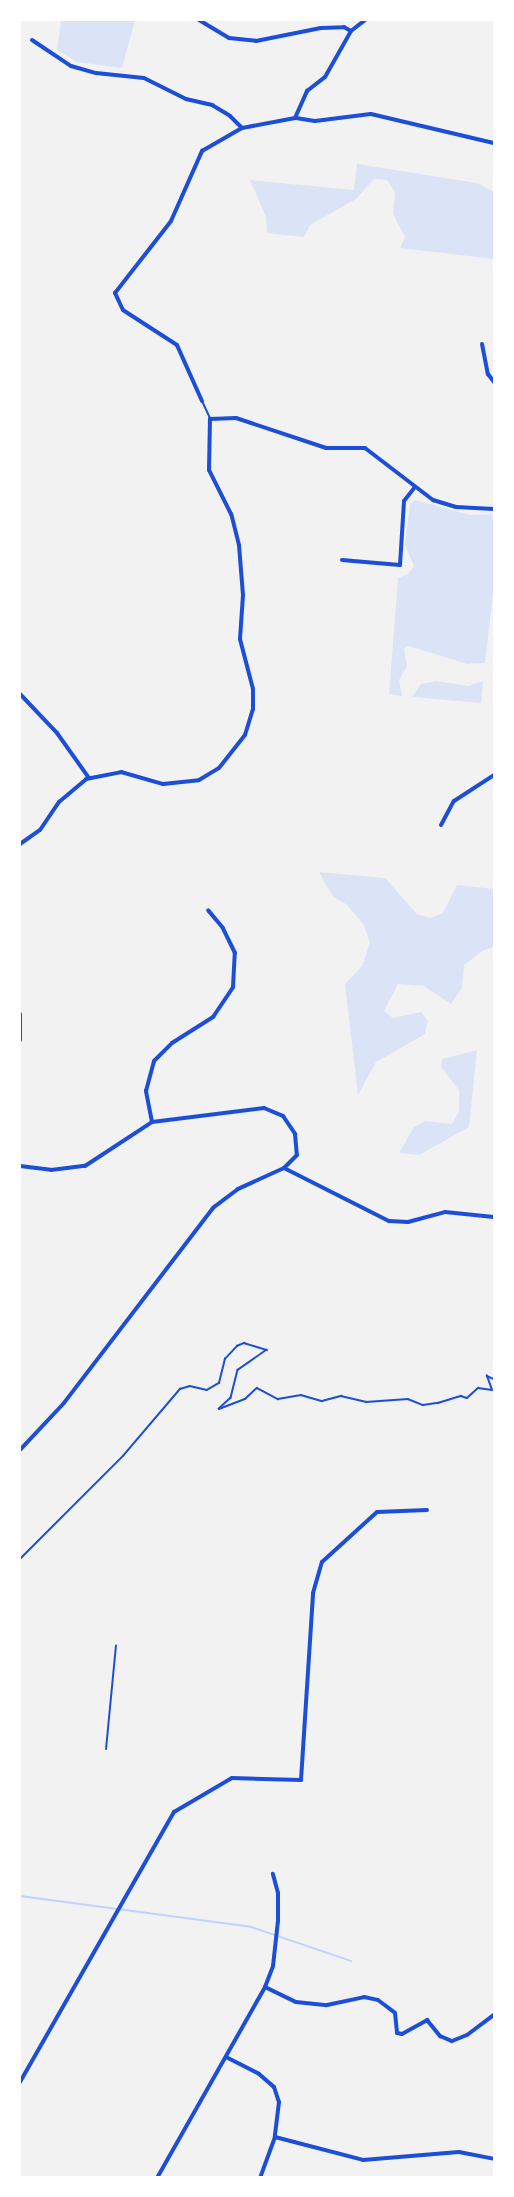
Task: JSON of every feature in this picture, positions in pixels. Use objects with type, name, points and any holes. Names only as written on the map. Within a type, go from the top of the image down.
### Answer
[{"type":"street","points":[[199,20],[229,38],[256,41],[321,28],[344,27],[351,31]]},
{"type":"street","points":[[205,25],[206,20]]},
{"type":"street","points":[[296,118],[302,98],[325,77],[351,31],[365,20]]},
{"type":"street","points":[[32,40],[71,66],[96,73],[144,78],[186,99],[212,105],[242,128]]},
{"type":"street","points":[[202,401],[177,345],[123,310],[115,293],[171,221],[202,151],[242,128],[296,118],[315,121],[371,114],[495,143]]},
{"type":"street","points":[[482,344],[488,374],[495,382]]},
{"type":"street","points":[[20,844],[40,830],[71,790],[89,778],[122,772],[163,784],[199,780],[219,768],[244,735],[253,709],[253,689],[240,639],[243,595],[239,545],[233,521],[209,470],[210,420],[236,418],[326,448],[365,448],[414,488],[433,500],[456,507],[495,509]]},
{"type":"street","points":[[342,560],[400,565],[405,501],[414,488]]},
{"type":"street","points":[[20,694],[57,733],[89,778]]},
{"type":"street","points":[[441,825],[454,801],[495,775]]},
{"type":"street","points":[[152,1122],[146,1091],[154,1061],[172,1043],[213,1017],[233,987],[235,953],[223,928],[208,910]]},
{"type":"street","points":[[20,1014],[20,1040]]},
{"type":"street","points":[[20,1166],[51,1170],[86,1166],[152,1122],[264,1108],[283,1116],[295,1134],[297,1155],[284,1168],[238,1189],[213,1208],[64,1403],[20,1450]]},
{"type":"street","points":[[284,1168],[389,1221],[408,1222],[446,1212],[495,1217]]},
{"type":"street","points":[[20,2082],[174,1812],[232,1778],[301,1780],[304,1774],[313,1593],[322,1562],[377,1512],[427,1510]]},
{"type":"street","points":[[157,2178],[265,1987],[273,1966],[278,1921],[278,1893],[273,1874]]},
{"type":"street","points":[[265,1987],[296,2002],[327,2005],[364,1997],[378,2000],[395,2013],[397,2033],[402,2034],[427,2020],[440,2036],[452,2041],[467,2035],[495,2015]]},
{"type":"street","points":[[226,2057],[259,2074],[274,2087],[279,2102],[275,2137],[260,2178]]},
{"type":"street","points":[[275,2137],[363,2160],[459,2152],[495,2159]]},
{"type":"lane","points":[[202,401],[210,420]]},
{"type":"lane","points":[[106,1749],[116,1645]]},
{"type":"path","points":[[20,1559],[123,1456],[180,1389],[190,1386],[207,1390],[219,1383],[225,1359],[237,1346],[244,1343],[267,1350],[238,1370],[231,1398],[219,1409],[245,1399],[257,1388],[278,1399],[301,1395],[322,1401],[341,1396],[366,1402],[408,1399],[423,1405],[461,1396],[467,1398],[478,1388],[492,1390],[487,1376],[495,1379]]},
{"type":"shaded area","points":[[61,20],[135,20],[122,68],[77,62],[57,50]]},
{"type":"shaded area","points":[[357,164],[477,183],[494,192],[494,259],[400,248],[405,237],[393,214],[395,192],[387,180],[374,179],[356,199],[310,225],[304,237],[267,233],[266,217],[250,180],[354,190]]},
{"type":"shaded area","points":[[415,500],[470,515],[494,514],[494,585],[485,663],[467,664],[409,646],[404,649],[407,666],[399,680],[402,696],[389,694],[398,578],[408,574],[414,566],[405,545],[410,504]]},
{"type":"shaded area","points":[[436,681],[468,686],[483,681],[481,703],[412,697],[421,684]]},
{"type":"shaded area","points":[[319,872],[385,878],[417,914],[430,918],[443,913],[457,885],[494,889],[494,947],[484,950],[464,965],[462,988],[451,1004],[424,986],[398,984],[384,1011],[393,1018],[421,1012],[428,1021],[425,1034],[376,1062],[358,1095],[345,984],[362,966],[370,943],[364,925],[346,904],[333,897]]},
{"type":"shaded area","points":[[477,1050],[469,1127],[419,1155],[399,1153],[414,1127],[425,1121],[452,1124],[459,1112],[459,1090],[441,1067],[442,1059]]},
{"type":"waterway","points":[[20,1896],[251,1927],[351,1961]]}]
